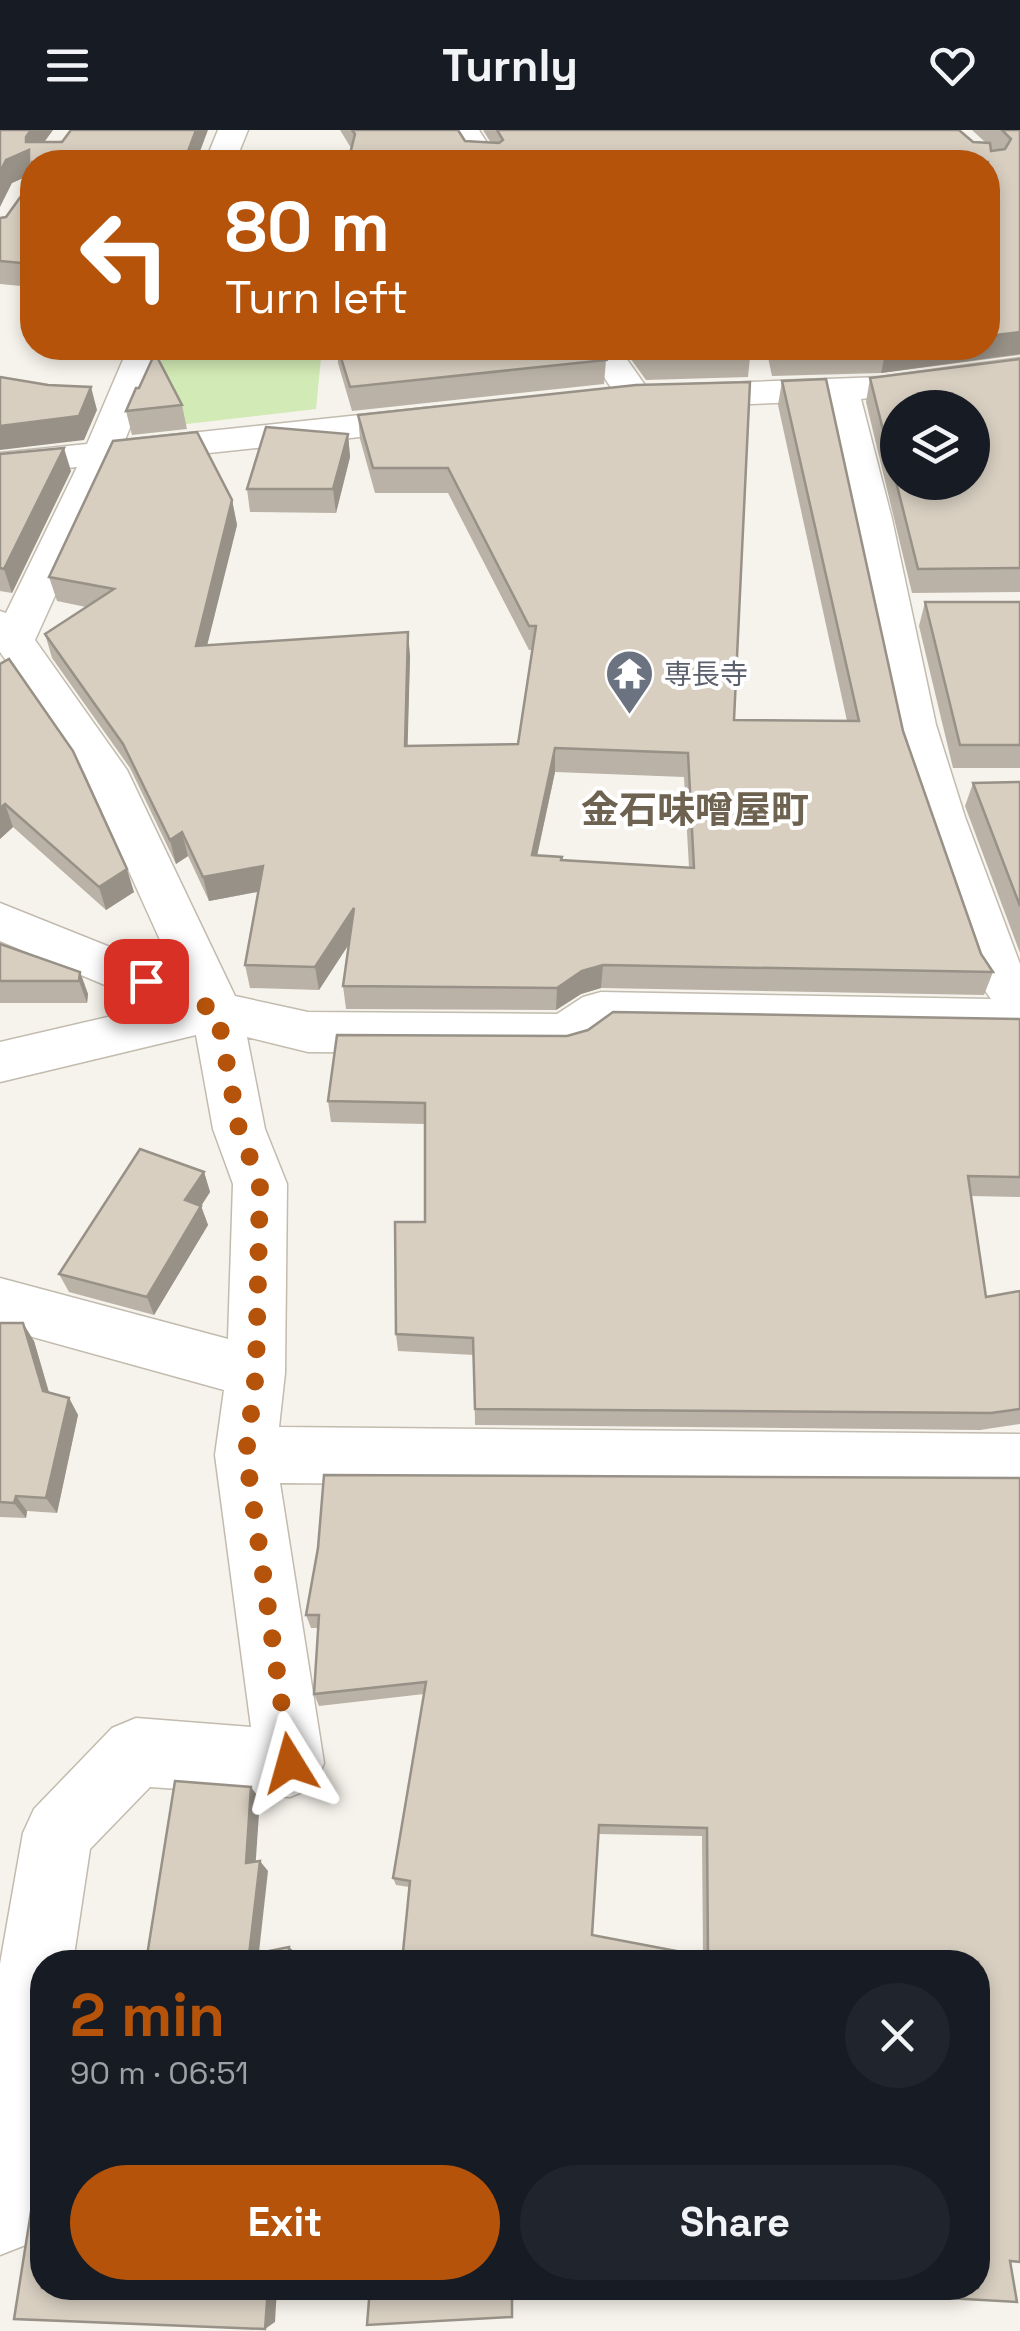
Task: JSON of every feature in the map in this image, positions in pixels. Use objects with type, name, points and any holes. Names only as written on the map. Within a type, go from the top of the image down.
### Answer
[{"type":"street","points":[[38,1950],[58,1833],[136,1752],[290,1763],[246,1454],[256,1373],[260,1184],[239,1129],[217,1011],[106,770],[7,632],[103,450],[139,360]]},
{"type":"street","points":[[610,360],[634,395]]},
{"type":"street","points":[[595,400],[634,395],[881,388],[1020,368]]},
{"type":"street","points":[[840,388],[909,610],[914,725],[950,787],[1000,976],[1020,999]]},
{"type":"street","points":[[0,464],[478,413]]},
{"type":"street","points":[[0,921],[217,1011],[308,1032],[566,1034],[601,1011],[1020,1019]]},
{"type":"street","points":[[0,1062],[217,1011]]},
{"type":"street","points":[[0,1303],[256,1373]]},
{"type":"street","points":[[246,1454],[1020,1462]]},
{"type":"street","points":[[0,2216],[30,2001]]},
{"type":"green space","points":[[161,360],[321,360],[316,409],[161,427],[137,418]]},
{"type":"building","points":[[0,130],[31,130],[26,142],[62,142],[71,130],[196,130],[188,150],[20,150],[20,154],[6,160],[0,172]]},
{"type":"building","points":[[352,130],[458,130],[465,141],[499,143],[503,140],[497,130],[959,130],[973,142],[990,143],[991,150],[351,150],[355,134]]},
{"type":"building","points":[[1002,130],[1020,130],[1020,332],[1000,334],[998,150],[1005,149],[1011,139]]},
{"type":"building","points":[[20,198],[20,263],[0,261],[0,218],[6,217]]},
{"type":"building","points":[[1020,359],[1020,568],[918,569],[901,500],[990,500],[990,390],[880,390],[880,418],[870,378]]},
{"type":"building","points":[[152,360],[159,360],[182,405],[126,411]]},
{"type":"building","points":[[342,360],[606,360],[350,387]]},
{"type":"building","points":[[0,377],[91,387],[79,416],[0,426]]},
{"type":"building","points":[[826,379],[903,731],[981,954],[993,972],[603,965],[582,971],[557,988],[343,986],[354,908],[315,967],[245,965],[263,866],[203,877],[182,832],[170,840],[123,744],[45,634],[114,589],[49,577],[113,441],[197,432],[232,500],[196,646],[408,632],[405,746],[518,744],[536,626],[529,626],[448,468],[373,468],[358,415],[636,385],[750,382],[734,720],[859,721],[782,381]],"holes":[[[555,748],[688,753],[694,868],[532,855]]]},
{"type":"building","points":[[266,427],[348,434],[333,489],[247,489]]},
{"type":"building","points":[[64,448],[4,569],[0,568],[0,454]]},
{"type":"building","points":[[925,602],[1020,602],[1020,745],[960,745]]},
{"type":"building","points":[[9,659],[73,751],[127,869],[99,887],[5,804],[0,808],[0,664]]},
{"type":"building","points":[[1020,782],[1020,906],[973,783]]},
{"type":"building","points":[[0,944],[80,972],[79,981],[0,981]]},
{"type":"building","points":[[613,1012],[1020,1019],[1020,1177],[968,1176],[986,1297],[1020,1291],[1020,1409],[991,1413],[475,1409],[473,1338],[396,1334],[395,1222],[425,1222],[425,1103],[328,1101],[337,1035],[567,1036],[588,1030]]},
{"type":"building","points":[[140,1149],[204,1172],[185,1200],[201,1206],[147,1297],[59,1274]]},
{"type":"building","points":[[0,1323],[23,1323],[43,1391],[69,1398],[46,1498],[16,1496],[14,1503],[0,1502]]},
{"type":"building","points":[[324,1475],[1020,1478],[1020,2262],[1010,2261],[1017,2302],[982,2300],[990,2300],[990,1950],[708,1950],[707,1828],[599,1825],[592,1935],[671,1950],[403,1950],[410,1881],[393,1878],[426,1682],[314,1694],[319,1615],[306,1615],[318,1548]]},
{"type":"building","points":[[175,1781],[251,1787],[246,1863],[260,1861],[250,1950],[148,1950]]},
{"type":"building","points":[[30,2218],[30,2300],[267,2300],[265,2329],[14,2319]]},
{"type":"building","points":[[369,2300],[512,2300],[512,2317],[367,2325]]},
{"type":"place","name":"専長寺","points":[[629,716]]},
{"type":"district","name":"金石味噌屋町","points":[[695,810]]},
{"type":"route","points":[[146,981],[217,1011],[239,1129],[260,1184],[256,1373],[246,1454],[290,1763]]}]
